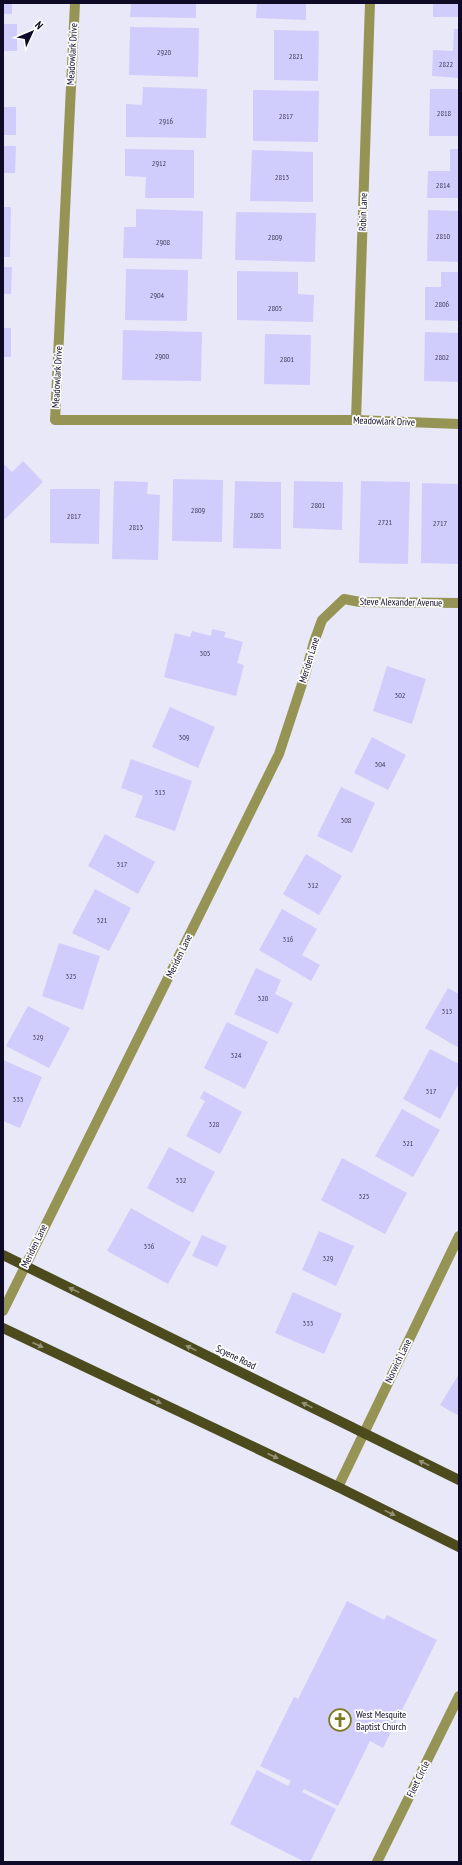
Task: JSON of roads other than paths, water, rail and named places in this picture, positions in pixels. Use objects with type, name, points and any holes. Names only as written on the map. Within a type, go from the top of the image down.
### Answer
[{"type":"main road","name":"Scyene Road","points":[[3,1255],[459,1480]]},
{"type":"main road","points":[[3,1328],[338,1487],[459,1547]]},
{"type":"street","name":"Meadowlark Drive","points":[[75,3],[55,420],[356,420],[459,424]]},
{"type":"street","name":"Robin Lane","points":[[356,420],[370,3]]},
{"type":"street","name":"Steve Alexander Avenue","points":[[344,599],[360,602],[459,603]]},
{"type":"street","name":"Meriden Lane","points":[[3,1311],[279,754],[322,620],[344,599]]},
{"type":"street","name":"Norwich Lane","points":[[338,1487],[365,1434],[376,1407],[459,1236]]},
{"type":"street","name":"Fleet Circle","points":[[377,1862],[459,1696]]},
{"type":"place","name":"West Mesquite Baptist Church","points":[[340,1720]]}]
